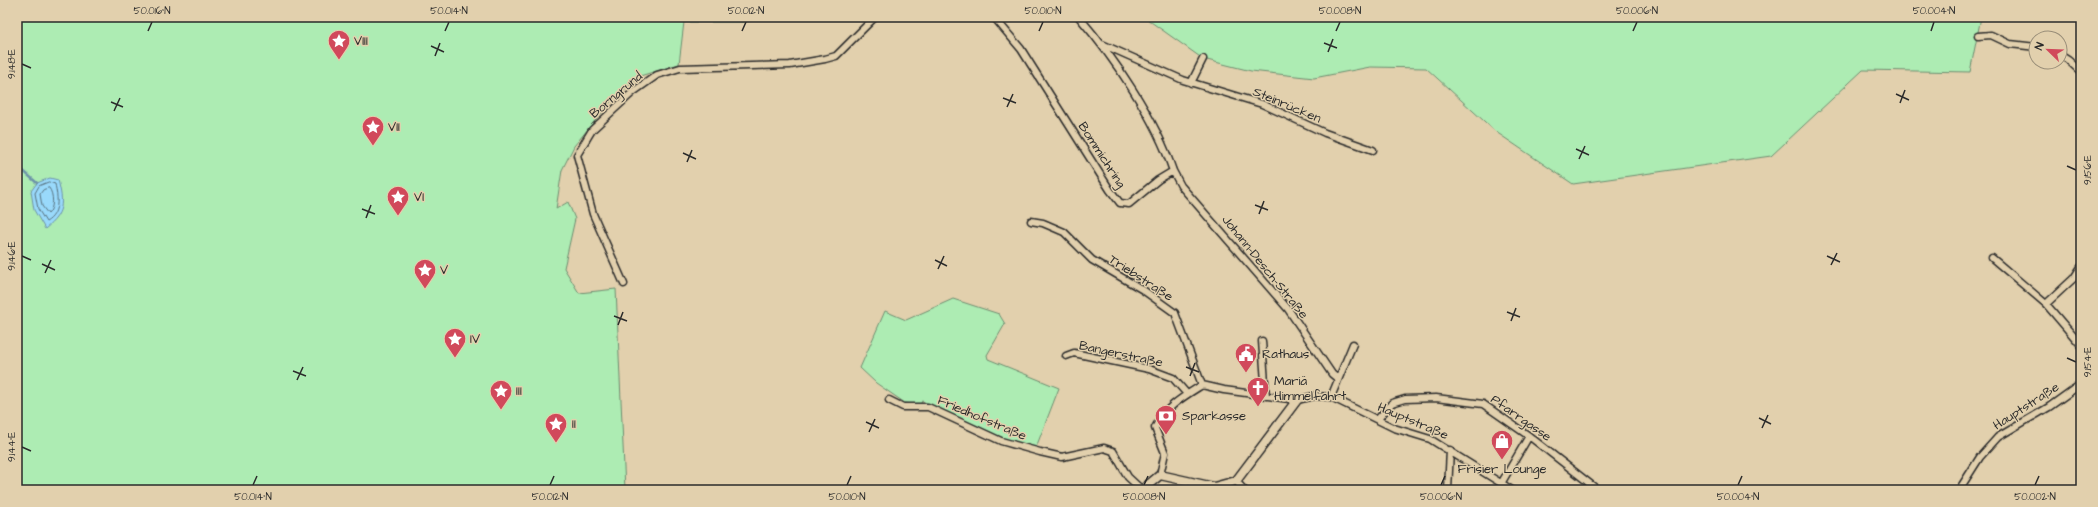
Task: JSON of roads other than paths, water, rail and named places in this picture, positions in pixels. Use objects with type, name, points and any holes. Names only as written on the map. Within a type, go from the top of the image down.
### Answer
[{"type":"street","name":"Borngrund","points":[[624,284],[593,214],[578,155],[592,130],[633,92],[657,75],[680,68],[790,65],[825,59],[836,56],[875,17]]},
{"type":"street","name":"Bommichring","points":[[994,17],[1021,49],[1110,190],[1120,203],[1129,204],[1158,180],[1173,171]]},
{"type":"street","points":[[1079,17],[1102,44],[1145,112],[1166,151],[1173,171]]},
{"type":"street","points":[[1978,36],[1991,35],[2010,44],[2028,46]]},
{"type":"street","name":"Steinrücken","points":[[1102,44],[1191,83],[1262,104],[1325,133],[1373,150]]},
{"type":"street","points":[[1191,83],[1203,59]]},
{"type":"street","points":[[2068,60],[2081,72]]},
{"type":"street","name":"Johann-Desch-Straße","points":[[1173,171],[1181,186],[1288,309],[1332,374],[1338,379]]},
{"type":"street","name":"Triebstraße","points":[[1031,221],[1042,223],[1064,232],[1092,260],[1143,290],[1175,313],[1202,385]]},
{"type":"street","points":[[1992,258],[2046,304],[2081,345]]},
{"type":"street","points":[[2046,304],[2074,278],[2081,267]]},
{"type":"street","points":[[1262,341],[1266,396]]},
{"type":"street","points":[[1331,397],[1353,344]]},
{"type":"street","name":"Bangerstraße","points":[[1066,356],[1074,354],[1149,369],[1173,378],[1187,394]]},
{"type":"street","name":"Hauptstraße","points":[[1959,490],[1980,457],[1998,437],[2049,407],[2081,384]]},
{"type":"street","points":[[1142,490],[1160,475],[1165,454],[1155,428],[1161,414],[1187,394],[1202,385]]},
{"type":"street","name":"Hauptstraße","points":[[1202,385],[1224,390],[1298,400],[1314,396],[1331,397],[1394,428],[1430,438],[1450,450],[1476,469],[1502,482],[1512,490]]},
{"type":"street","name":"Pfarrgasse","points":[[1378,419],[1392,403],[1405,398],[1436,398],[1483,404],[1529,436],[1598,490]]},
{"type":"street","name":"Friedhofstraße","points":[[889,400],[903,407],[928,407],[1001,441],[1040,452],[1062,457],[1104,448],[1113,451],[1128,477],[1142,490]]},
{"type":"street","points":[[1160,475],[1214,487],[1236,481],[1298,400]]},
{"type":"street","points":[[1502,482],[1529,436]]},
{"type":"street","points":[[1448,490],[1450,450]]},
{"type":"street","points":[[1236,481],[1244,490]]},
{"type":"water","points":[[50,178],[58,180],[62,202],[56,218],[45,229],[34,210],[31,191],[37,183]]},
{"type":"waterway","points":[[21,169],[37,183]]},
{"type":"place","name":"VIII","points":[[339,60]]},
{"type":"place","name":"VII","points":[[373,146]]},
{"type":"place","name":"VI","points":[[398,216]]},
{"type":"place","name":"V","points":[[425,290]]},
{"type":"place","name":"IV","points":[[455,358]]},
{"type":"place","name":"Rathaus","points":[[1246,374]]},
{"type":"place","name":"Mariä Himmelfahrt","points":[[1258,408]]},
{"type":"place","name":"III","points":[[501,410]]},
{"type":"place","name":"Sparkasse","points":[[1166,436]]},
{"type":"place","name":"II","points":[[556,444]]},
{"type":"place","name":"Frisier Lounge","points":[[1502,460]]}]
